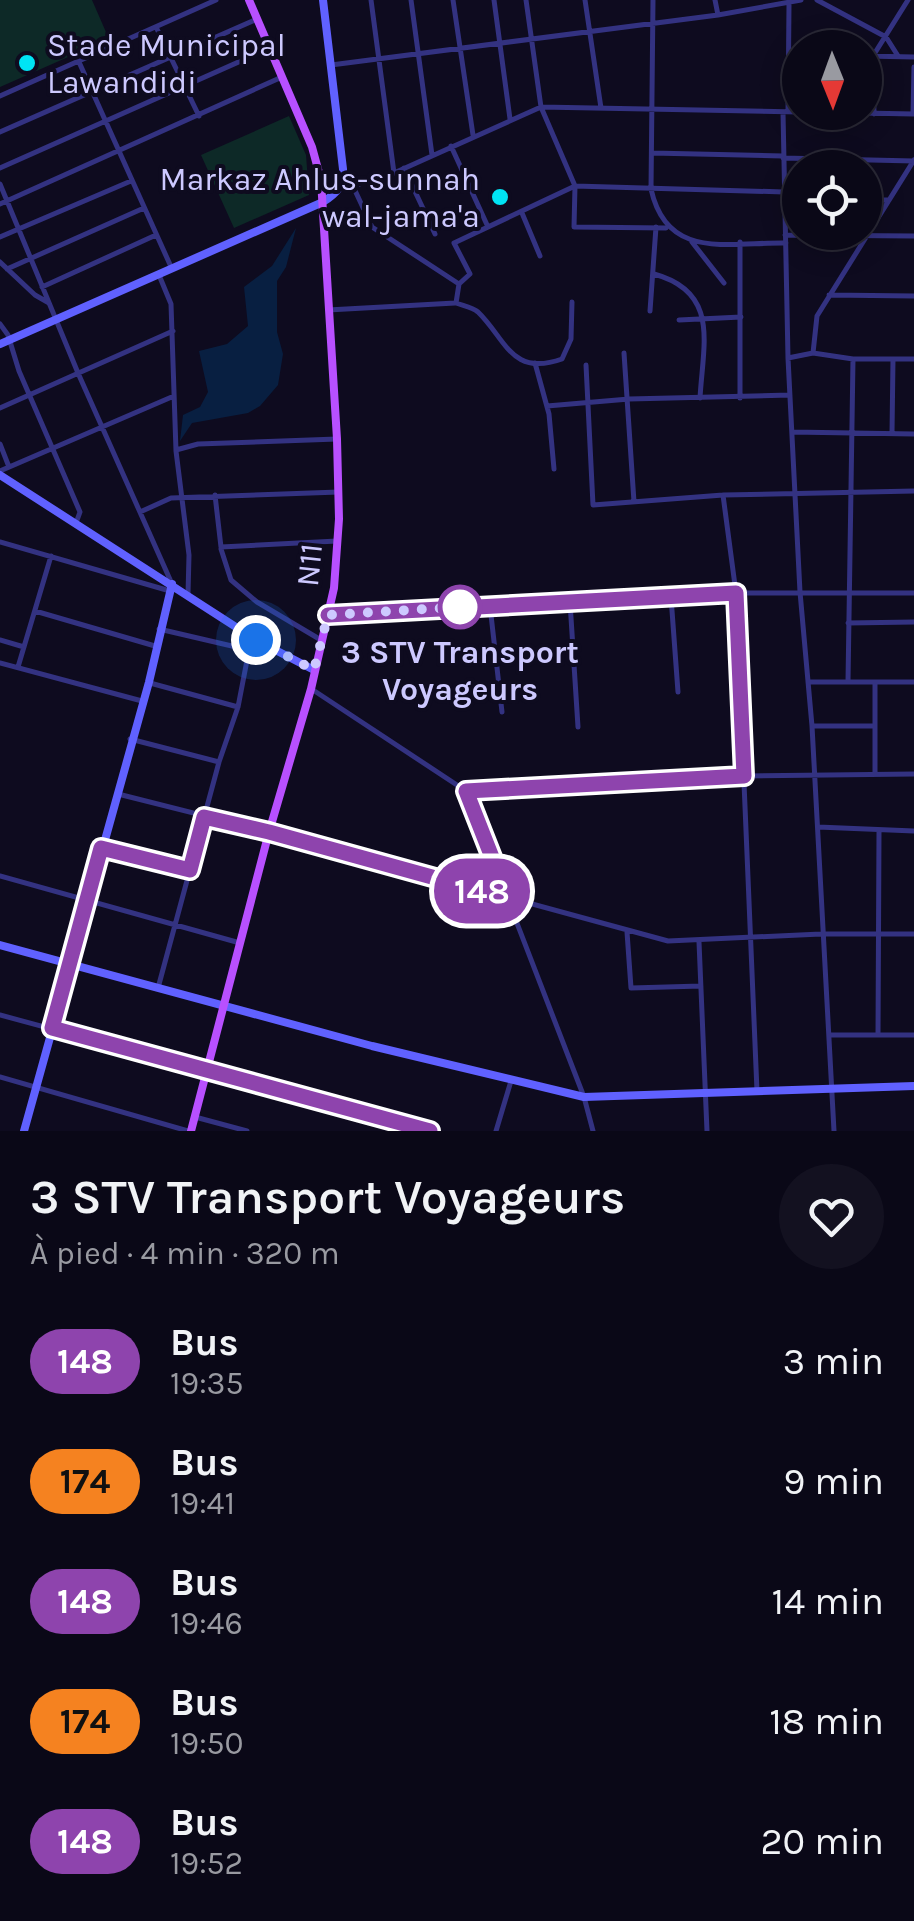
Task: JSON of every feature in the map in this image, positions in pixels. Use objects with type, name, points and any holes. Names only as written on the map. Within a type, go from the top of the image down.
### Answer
[{"type":"main road","name":"N11","points":[[190,1131],[269,832],[312,689],[334,588],[337,541],[337,440],[324,202],[312,147],[249,0]]},
{"type":"street","points":[[0,96],[216,0]]},
{"type":"street","points":[[323,0],[347,184],[372,227],[459,284]]},
{"type":"street","points":[[371,0],[394,173]]},
{"type":"street","points":[[411,0],[432,155]]},
{"type":"street","points":[[453,0],[473,136]]},
{"type":"street","points":[[494,0],[510,120]]},
{"type":"street","points":[[526,0],[541,107],[575,186],[574,227],[668,228]]},
{"type":"street","points":[[585,0],[601,108]]},
{"type":"street","points":[[653,0],[652,189],[656,209],[668,228],[692,242],[724,283]]},
{"type":"street","points":[[715,0],[718,14]]},
{"type":"street","points":[[331,66],[801,0]]},
{"type":"street","points":[[818,0],[886,37],[898,56]]},
{"type":"street","points":[[882,43],[908,0]]},
{"type":"street","points":[[788,4],[788,30]]},
{"type":"street","points":[[0,132],[258,19]]},
{"type":"street","points":[[156,28],[199,116]]},
{"type":"street","points":[[0,168],[270,48]]},
{"type":"street","points":[[882,56],[914,57]]},
{"type":"street","points":[[79,62],[172,269]]},
{"type":"street","points":[[882,114],[914,114],[914,67]]},
{"type":"street","points":[[4,202],[282,77]]},
{"type":"street","points":[[0,344],[324,202],[347,184],[394,173],[541,107],[782,112]]},
{"type":"street","points":[[451,146],[488,227]]},
{"type":"street","points":[[652,154],[782,157]]},
{"type":"street","points":[[882,159],[914,160]]},
{"type":"street","points":[[882,211],[914,160]]},
{"type":"street","points":[[404,168],[434,234]]},
{"type":"street","points":[[0,237],[131,180]]},
{"type":"street","points":[[0,184],[4,202],[171,587],[24,1131]]},
{"type":"street","points":[[456,303],[459,284],[470,274],[454,242],[575,186],[782,195]]},
{"type":"street","points":[[882,200],[889,200]]},
{"type":"street","points":[[7,269],[144,208]]},
{"type":"street","points":[[522,212],[540,256]]},
{"type":"street","points":[[650,311],[656,228]]},
{"type":"street","points":[[42,287],[156,235]]},
{"type":"street","points":[[882,235],[914,236]]},
{"type":"street","points":[[692,242],[782,239]]},
{"type":"street","points":[[740,242],[740,398]]},
{"type":"street","points":[[786,250],[800,592],[812,726],[834,1131]]},
{"type":"street","points":[[813,353],[813,330],[828,295],[856,250]]},
{"type":"street","points":[[0,262],[48,303]]},
{"type":"street","points":[[654,274],[686,288],[702,307],[700,398]]},
{"type":"street","points":[[159,275],[170,301],[173,331],[176,450],[180,499],[187,526],[188,594]]},
{"type":"street","points":[[828,295],[914,296]]},
{"type":"street","points":[[328,310],[456,303],[475,309],[502,344],[522,360],[536,362],[557,361],[566,354],[571,339],[572,302]]},
{"type":"street","points":[[679,320],[741,317]]},
{"type":"street","points":[[0,324],[80,512],[76,523]]},
{"type":"street","points":[[0,408],[173,331]]},
{"type":"street","points":[[788,358],[813,353],[853,359],[914,359]]},
{"type":"street","points":[[624,354],[634,502]]},
{"type":"street","points":[[848,682],[853,359]]},
{"type":"street","points":[[892,433],[893,359]]},
{"type":"street","points":[[536,362],[554,469]]},
{"type":"street","points":[[586,365],[593,505],[797,492],[914,492]]},
{"type":"street","points":[[546,406],[790,394]]},
{"type":"street","points":[[171,587],[0,473],[174,396]]},
{"type":"street","points":[[792,432],[914,434]]},
{"type":"street","points":[[176,450],[198,444],[337,440]]},
{"type":"street","points":[[0,444],[9,467]]},
{"type":"street","points":[[139,512],[171,498],[338,492]]},
{"type":"street","points":[[215,495],[221,547],[231,580],[256,602],[321,640]]},
{"type":"street","points":[[723,495],[736,593],[758,1091]]},
{"type":"street","points":[[221,547],[337,541]]},
{"type":"street","points":[[0,542],[171,587],[188,594],[256,640],[314,670]]},
{"type":"street","points":[[18,667],[51,556]]},
{"type":"street","points":[[328,615],[736,593],[914,593]]},
{"type":"street","points":[[671,597],[678,692]]},
{"type":"street","points":[[570,602],[578,727]]},
{"type":"street","points":[[490,605],[502,712]]},
{"type":"street","points":[[35,611],[155,646]]},
{"type":"street","points":[[848,623],[914,622]]},
{"type":"street","points":[[160,629],[249,650]]},
{"type":"street","points":[[0,640],[24,647]]},
{"type":"street","points":[[158,988],[219,762],[238,707],[249,650],[256,640]]},
{"type":"street","points":[[0,663],[142,701]]},
{"type":"street","points":[[148,682],[238,707]]},
{"type":"street","points":[[808,682],[914,682]]},
{"type":"street","points":[[875,682],[875,774]]},
{"type":"street","points":[[312,689],[466,791],[584,1098],[593,1131]]},
{"type":"street","points":[[812,726],[874,726]]},
{"type":"street","points":[[130,739],[219,762]]},
{"type":"street","points":[[466,791],[744,776],[914,774]]},
{"type":"street","points":[[115,794],[668,941],[914,934]]},
{"type":"street","points":[[818,827],[914,831]]},
{"type":"street","points":[[878,1035],[880,832]]},
{"type":"street","points":[[101,848],[190,870]]},
{"type":"street","points":[[0,876],[240,943]]},
{"type":"street","points":[[627,931],[631,988],[701,986]]},
{"type":"street","points":[[698,942],[707,1131]]},
{"type":"street","points":[[0,945],[584,1098],[914,1086]]},
{"type":"street","points":[[0,1014],[430,1131]]},
{"type":"street","points":[[828,1036],[914,1035]]},
{"type":"street","points":[[0,1077],[190,1131]]},
{"type":"street","points":[[496,1131],[512,1081]]},
{"type":"street","points":[[194,1116],[247,1131]]},
{"type":"green space","name":"Stade Municipal Lawandidi","points":[[0,0],[92,0],[109,39],[0,87]]},
{"type":"green space","points":[[289,116],[306,155],[309,195],[234,228],[201,155]]},
{"type":"water","points":[[296,228],[286,267],[277,281],[277,332],[283,354],[278,385],[260,406],[248,413],[192,423],[180,441],[183,415],[200,407],[208,392],[199,351],[227,344],[248,326],[244,287],[272,266]]},
{"type":"bus line","name":"148","points":[[328,615],[736,593],[744,776],[466,791],[508,898],[204,817],[190,870],[101,848],[52,1028],[430,1131]]},
{"type":"place","name":"Stade Municipal Lawandidi","points":[[27,63]]},
{"type":"place","name":"Markaz Ahlus-sunnah wal-jama'a","points":[[500,197]]},
{"type":"place","name":"3 STV Transport Voyageurs","points":[[460,607]]},
{"type":"route","points":[[256,640],[314,670],[328,615],[460,607]]}]
